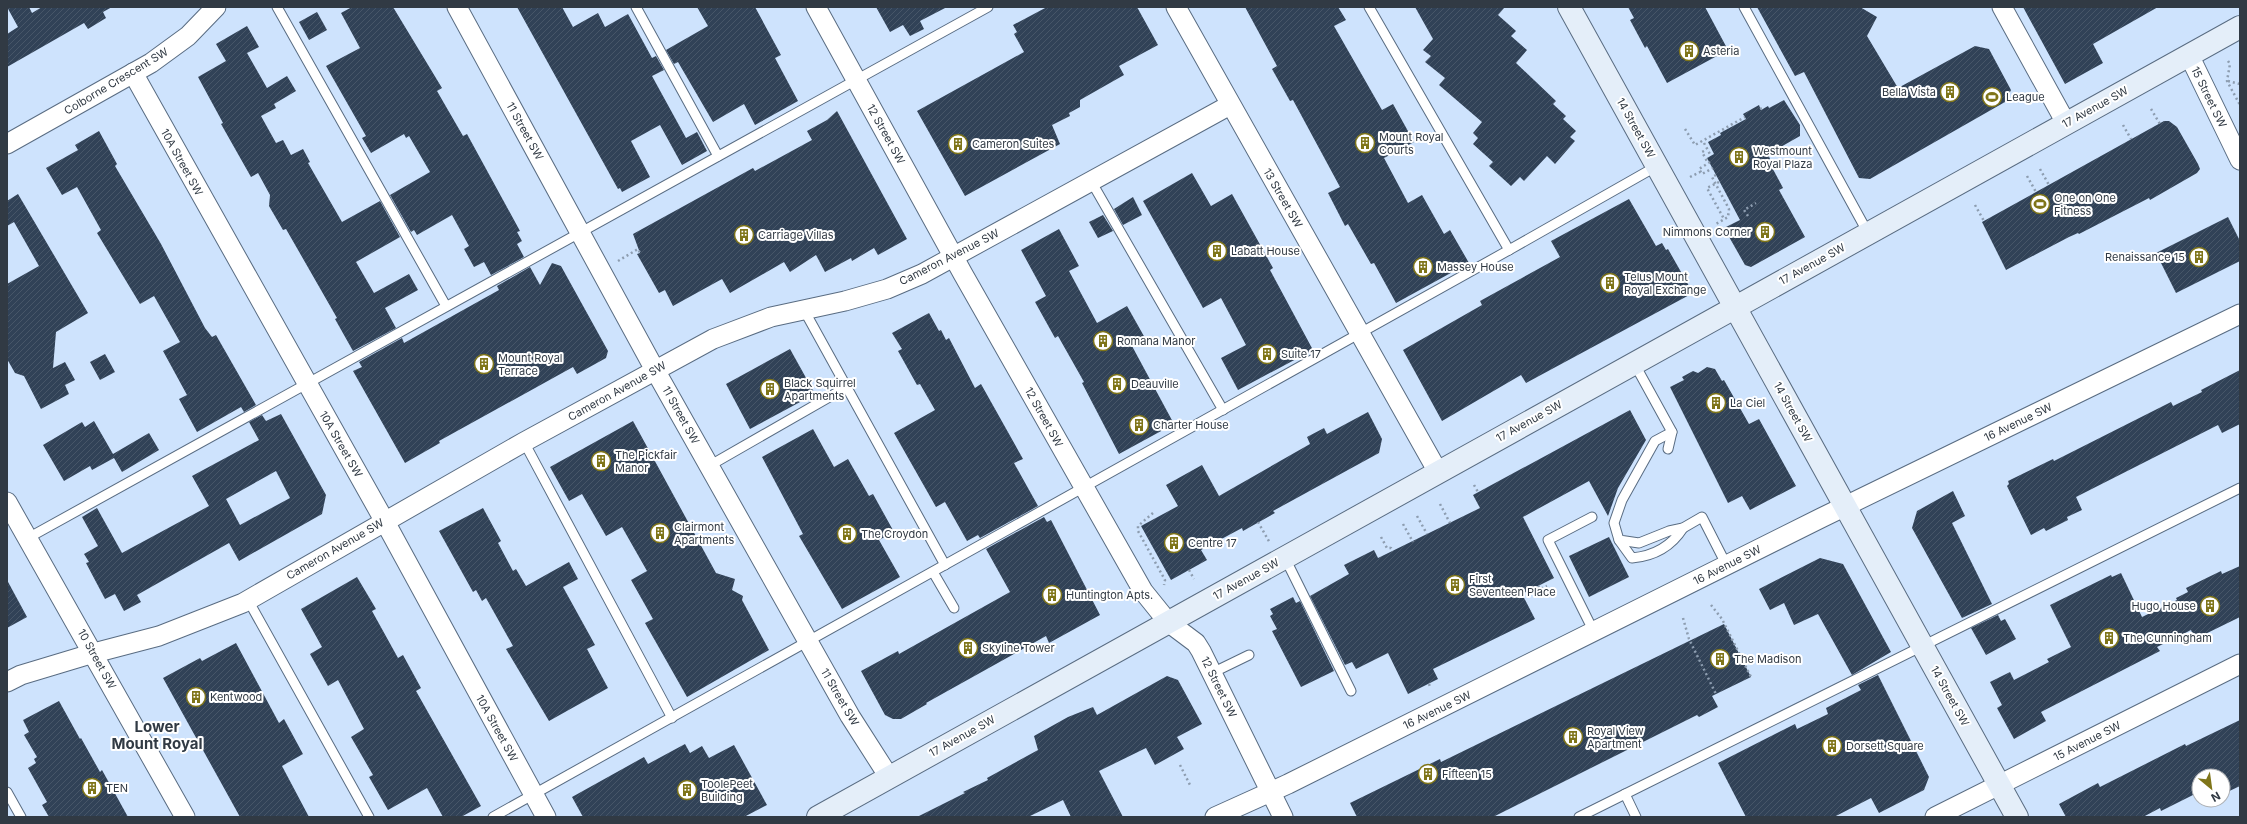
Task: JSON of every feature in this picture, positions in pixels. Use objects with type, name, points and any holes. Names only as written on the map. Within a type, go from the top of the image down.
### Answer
[{"type":"main road","name":"14 Street SW","points":[[1569,7],[2017,817]]},
{"type":"main road","name":"17 Avenue SW","points":[[818,817],[1168,622],[1278,552],[1438,472],[2240,27]]},
{"type":"street","name":"Colborne Crescent SW","points":[[7,144],[151,63],[188,36],[216,7]]},
{"type":"street","name":"11 Street SW","points":[[456,7],[581,232],[655,370],[850,716],[889,777]]},
{"type":"street","name":"12 Street SW","points":[[816,7],[954,257],[1143,591],[1168,622],[1196,643],[1283,817]]},
{"type":"street","name":"13 Street SW","points":[[1176,7],[1438,472]]},
{"type":"street","points":[[2002,7],[2066,123]]},
{"type":"street","name":"15 Street SW","points":[[2188,55],[2240,160]]},
{"type":"street","name":"10A Street SW","points":[[133,73],[384,520],[546,817]]},
{"type":"street","name":"Cameron Avenue SW","points":[[7,682],[21,675],[94,653],[159,636],[248,600],[384,520],[655,370],[714,340],[771,317],[845,301],[887,289],[922,274],[1230,105]]},
{"type":"street","name":"16 Avenue SW","points":[[1215,817],[1271,793],[1846,506],[2240,314]]},
{"type":"street","name":"10 Street SW","points":[[7,502],[94,653],[185,817]]},
{"type":"street","name":"15 Avenue SW","points":[[1935,817],[2240,664]]},
{"type":"lane","points":[[277,7],[446,306]]},
{"type":"lane","points":[[636,7],[718,156]]},
{"type":"lane","points":[[28,538],[988,7]]},
{"type":"lane","points":[[1369,7],[1509,250]]},
{"type":"lane","points":[[1744,7],[1868,233]]},
{"type":"lane","points":[[493,817],[1360,334],[1657,166]]},
{"type":"lane","points":[[1091,181],[1223,410]]},
{"type":"lane","points":[[804,310],[845,388],[945,565]]},
{"type":"lane","points":[[1634,363],[1672,432],[1668,449]]},
{"type":"lane","points":[[710,466],[845,388]]},
{"type":"lane","points":[[1672,432],[1656,441],[1622,500],[1614,523],[1619,540],[1632,558],[1642,557],[1667,546],[1676,539],[1682,528]]},
{"type":"lane","points":[[524,442],[672,718]]},
{"type":"lane","points":[[1579,817],[2240,488]]},
{"type":"lane","points":[[1592,517],[1548,540],[1594,632]]},
{"type":"lane","points":[[1619,540],[1639,543],[1669,531],[1682,528],[1702,517],[1727,566]]},
{"type":"lane","points":[[1278,552],[1351,691]]},
{"type":"lane","points":[[933,572],[954,608]]},
{"type":"lane","points":[[248,600],[369,817]]},
{"type":"lane","points":[[1212,673],[1249,654]]},
{"type":"lane","points":[[7,792],[21,817]]},
{"type":"lane","points":[[1624,794],[1636,817]]},
{"type":"path","points":[[2228,61],[2230,64],[2227,80],[2240,105]]},
{"type":"path","points":[[2227,80],[2240,84]]},
{"type":"path","points":[[1760,109],[1764,107]]},
{"type":"path","points":[[2152,108],[2160,124]]},
{"type":"path","points":[[1685,129],[1694,145],[1704,142],[1745,117]]},
{"type":"path","points":[[2122,125],[2131,139]]},
{"type":"path","points":[[1704,142],[1711,156]]},
{"type":"path","points":[[1700,172],[1698,169],[1709,163],[1702,152],[1704,151]]},
{"type":"path","points":[[1690,177],[1700,172],[1702,174],[1713,168]]},
{"type":"path","points":[[2040,169],[2049,185]]},
{"type":"path","points":[[1716,175],[1712,177],[1728,208],[1728,217],[1716,224]]},
{"type":"path","points":[[2027,176],[2036,192]]},
{"type":"path","points":[[1719,182],[1707,188],[1724,219]]},
{"type":"path","points":[[1748,216],[1744,210],[1756,204]]},
{"type":"path","points":[[1728,208],[1732,205]]},
{"type":"path","points":[[1975,205],[1984,221]]},
{"type":"path","points":[[618,261],[638,249],[640,252]]},
{"type":"path","points":[[1474,485],[1478,492]]},
{"type":"path","points":[[1440,504],[1450,523]]},
{"type":"path","points":[[1152,513],[1138,526],[1138,531],[1165,580],[1163,589]]},
{"type":"path","points":[[1417,516],[1427,534]]},
{"type":"path","points":[[1258,522],[1278,552]]},
{"type":"path","points":[[1403,524],[1413,542]]},
{"type":"path","points":[[1381,537],[1387,548],[1391,548],[1393,551]]},
{"type":"path","points":[[1157,566],[1161,564]]},
{"type":"path","points":[[1189,570],[1194,579]]},
{"type":"path","points":[[1538,586],[1540,589],[1547,586]]},
{"type":"path","points":[[1711,605],[1722,619],[1751,677]]},
{"type":"path","points":[[1683,618],[1689,639],[1716,694]]},
{"type":"path","points":[[1180,765],[1191,787]]},
{"type":"building","points":[[7,7],[29,7],[32,13],[42,7],[112,7],[103,12],[106,18],[88,29],[84,23],[7,67],[7,34],[18,27]]},
{"type":"building","points":[[352,7],[393,7],[442,88],[437,91],[463,136],[467,134],[520,231],[517,232],[522,241],[517,244],[524,257],[491,275],[484,262],[474,267],[464,249],[469,246],[452,215],[417,235],[414,230],[411,232],[390,195],[430,172],[409,136],[406,138],[404,134],[371,153],[362,138],[366,136],[326,66],[360,48],[341,13]]},
{"type":"building","points":[[517,7],[562,7],[573,27],[598,13],[605,27],[628,14],[652,58],[656,56],[664,70],[652,76],[686,138],[697,132],[707,151],[682,165],[660,125],[631,141],[650,177],[622,192],[620,188],[618,189]]},
{"type":"building","points":[[697,7],[755,7],[781,55],[775,58],[798,101],[755,125],[744,104],[713,122],[678,62],[674,64],[666,50],[708,26]]},
{"type":"building","points":[[876,7],[947,7],[920,21],[924,29],[910,36],[903,25],[890,32]]},
{"type":"building","points":[[1047,7],[1137,7],[1158,45],[1119,66],[1124,75],[1080,100],[1080,107],[1069,113],[1070,116],[1052,125],[1060,144],[965,196],[917,111],[1024,52],[1014,34],[1017,32],[1013,25]]},
{"type":"building","points":[[1245,7],[1338,7],[1346,20],[1334,26],[1382,110],[1393,104],[1414,142],[1384,158],[1408,203],[1422,195],[1444,234],[1450,230],[1469,263],[1396,303],[1374,263],[1371,264],[1348,224],[1345,226],[1328,193],[1340,187],[1293,100],[1290,101],[1272,69],[1277,66]]},
{"type":"building","points":[[1415,7],[1505,7],[1498,15],[1516,31],[1511,36],[1527,50],[1516,63],[1556,101],[1553,104],[1566,116],[1563,119],[1576,131],[1570,137],[1575,141],[1555,164],[1547,156],[1524,181],[1520,177],[1511,186],[1489,166],[1493,162],[1473,144],[1478,138],[1473,133],[1482,122],[1439,85],[1445,78],[1425,62],[1431,56],[1423,50],[1433,39]]},
{"type":"building","points":[[1628,7],[1705,7],[1728,50],[1667,83],[1647,46],[1645,48],[1630,20],[1634,18]]},
{"type":"building","name":"Bella Vista","points":[[1757,7],[1860,7],[1877,17],[1867,36],[1898,88],[1975,46],[1989,49],[2011,90],[2005,102],[1870,179],[1859,178],[1804,72],[1795,76]]},
{"type":"building","points":[[2023,7],[2158,7],[2093,44],[2103,63],[2065,84]]},
{"type":"building","points":[[317,12],[327,30],[309,40],[299,22]]},
{"type":"building","points":[[247,26],[259,47],[247,53],[267,88],[287,76],[296,91],[274,104],[276,108],[261,116],[276,143],[283,140],[291,155],[303,149],[310,162],[308,163],[342,222],[380,201],[400,237],[356,262],[374,293],[409,274],[418,290],[385,308],[396,328],[353,351],[335,319],[337,318],[286,229],[283,230],[269,206],[270,195],[258,173],[251,177],[221,124],[223,123],[198,77],[226,61],[216,44]]},
{"type":"building","name":"Westmount Royal Plaza","points":[[1784,100],[1800,125],[1800,136],[1768,154],[1770,159],[1768,160],[1783,188],[1779,190],[1805,237],[1751,267],[1745,265],[1724,228],[1740,220],[1707,158],[1714,154],[1708,142],[1721,135],[1720,133],[1746,119],[1743,114],[1759,105],[1761,110],[1768,106],[1769,108]]},
{"type":"building","points":[[837,111],[907,239],[878,255],[874,248],[852,261],[851,258],[825,272],[816,255],[790,272],[784,262],[730,293],[722,279],[673,306],[665,290],[659,293],[637,254],[640,253],[633,234],[753,168],[755,171],[812,140],[807,131],[827,120]]},
{"type":"building","points":[[2164,121],[2169,121],[2177,127],[2198,164],[2200,169],[2197,173],[2150,200],[2149,198],[2006,270],[1982,222]]},
{"type":"building","points":[[99,131],[117,164],[115,166],[161,244],[205,328],[212,337],[216,335],[256,405],[244,412],[241,407],[197,432],[179,399],[187,395],[163,351],[180,342],[154,296],[140,304],[97,233],[101,230],[77,187],[62,195],[46,168],[78,150],[75,145]]},
{"type":"building","points":[[1192,173],[1211,206],[1232,194],[1273,268],[1270,270],[1313,350],[1238,390],[1221,358],[1246,345],[1221,298],[1203,308],[1143,201]]},
{"type":"building","points":[[18,194],[88,313],[56,332],[53,368],[65,362],[75,380],[65,385],[69,394],[41,409],[24,376],[15,373],[7,359],[7,284],[39,266],[14,222],[7,226],[7,201]]},
{"type":"building","points":[[1133,197],[1142,215],[1123,225],[1114,209]]},
{"type":"building","points":[[1629,199],[1656,246],[1662,243],[1666,250],[1668,249],[1693,293],[1526,383],[1521,375],[1442,421],[1403,350],[1482,305],[1480,301],[1560,257],[1551,241]]},
{"type":"building","points":[[1103,215],[1113,231],[1098,238],[1089,222]]},
{"type":"building","name":"Renaissance 15","points":[[2228,217],[2240,241],[2240,261],[2176,293],[2156,253]]},
{"type":"building","points":[[1059,229],[1079,266],[1069,271],[1097,323],[1127,306],[1145,338],[1132,346],[1174,424],[1119,454],[1082,383],[1084,382],[1058,336],[1055,338],[1035,302],[1046,296],[1021,250]]},
{"type":"building","points":[[552,263],[561,266],[608,351],[606,358],[577,374],[573,367],[439,441],[440,443],[405,463],[353,371],[362,367],[359,362],[402,338],[404,343],[499,290],[497,286],[530,267],[540,285]]},
{"type":"building","points":[[929,313],[946,340],[949,338],[975,388],[981,384],[1023,459],[1014,463],[1038,506],[980,538],[978,535],[967,541],[945,502],[936,507],[894,433],[935,410],[920,384],[917,385],[898,351],[902,349],[892,333]]},
{"type":"building","name":"Black Squirrel Apartments","points":[[790,349],[815,394],[750,429],[726,384]]},
{"type":"building","points":[[105,354],[115,372],[100,380],[90,362]]},
{"type":"building","points":[[1707,367],[1715,369],[1722,381],[1724,380],[1749,424],[1759,419],[1796,486],[1750,510],[1742,496],[1728,503],[1670,387],[1684,380],[1682,377],[1693,371],[1698,373]]},
{"type":"building","points":[[2240,370],[2240,424],[2222,433],[2218,425],[2076,497],[2082,510],[2067,517],[2068,520],[2046,531],[2044,528],[2031,535],[2007,486],[2009,484],[2008,481],[2053,459],[2054,461],[2171,402],[2173,406],[2202,392],[2201,390]]},
{"type":"building","points":[[1630,410],[1646,440],[1618,488],[1608,516],[1589,481],[1523,517],[1554,578],[1522,594],[1535,619],[1433,669],[1438,679],[1408,694],[1388,653],[1356,669],[1352,662],[1345,665],[1310,596],[1349,574],[1344,565],[1374,550],[1378,558],[1480,508],[1473,495]]},
{"type":"building","points":[[1368,412],[1382,439],[1379,453],[1273,511],[1275,513],[1243,531],[1242,528],[1201,550],[1207,560],[1171,580],[1141,526],[1178,506],[1166,485],[1202,465],[1219,496],[1310,444],[1307,437],[1324,428],[1327,434]]},
{"type":"building","points":[[281,414],[326,495],[322,514],[239,561],[229,543],[137,595],[141,602],[124,611],[115,594],[105,599],[86,563],[89,562],[84,554],[98,546],[82,517],[97,508],[122,553],[209,506],[192,476],[259,440],[249,422],[262,415],[266,421]],"holes":[[[276,471],[290,498],[240,525],[226,499]]]},
{"type":"building","points":[[94,421],[113,454],[149,433],[159,450],[122,472],[114,458],[92,470],[90,466],[64,481],[43,445],[82,422],[85,427]]},
{"type":"building","points":[[633,421],[716,573],[735,579],[732,590],[743,596],[742,600],[769,650],[687,697],[645,623],[653,619],[631,580],[647,571],[622,527],[606,536],[582,494],[569,501],[550,467]]},
{"type":"building","points":[[813,429],[834,467],[848,459],[869,496],[873,494],[894,532],[879,540],[900,577],[842,609],[799,536],[803,534],[762,457]]},
{"type":"building","points":[[1953,491],[1965,516],[1952,523],[1992,604],[1962,618],[1912,528],[1917,511]]},
{"type":"building","points":[[483,508],[501,541],[498,543],[513,571],[516,569],[526,586],[569,562],[578,579],[563,587],[595,645],[587,649],[608,688],[549,721],[506,649],[513,646],[486,598],[482,601],[476,590],[473,592],[439,531]]},
{"type":"building","points":[[1044,517],[1047,522],[1051,520],[1100,615],[1049,643],[1046,636],[926,703],[927,704],[901,719],[893,719],[885,715],[861,671],[898,651],[899,654],[1010,592],[986,549]]},
{"type":"building","points":[[1609,537],[1629,577],[1589,597],[1569,556]]},
{"type":"building","points":[[1820,558],[1843,564],[1891,652],[1852,675],[1818,614],[1794,625],[1784,603],[1770,610],[1759,589]]},
{"type":"building","points":[[2240,566],[2240,617],[2195,639],[2191,630],[2157,647],[2160,651],[2041,712],[2046,721],[2014,739],[1997,708],[2002,705],[1990,682],[2010,672],[2014,680],[2049,662],[2047,659],[2071,647],[2050,605],[2111,575],[2112,577],[2121,573],[2142,617],[2177,600],[2176,598],[2188,592],[2186,588],[2221,571],[2222,574]]},
{"type":"building","points":[[357,577],[376,609],[372,611],[398,658],[403,655],[421,688],[416,691],[481,806],[461,817],[443,817],[427,788],[388,810],[369,777],[373,775],[351,737],[364,729],[338,680],[328,686],[310,654],[322,647],[301,609]]},
{"type":"building","points":[[7,580],[27,617],[7,628]]},
{"type":"building","points":[[1293,597],[1296,603],[1300,601],[1334,671],[1301,687],[1272,631],[1277,629],[1270,616],[1273,614],[1270,609]]},
{"type":"building","points":[[1998,615],[2001,621],[2005,619],[2016,639],[1986,655],[1971,628]]},
{"type":"building","name":"Royal View Apartment","points":[[1724,624],[1751,677],[1712,696],[1718,707],[1699,717],[1697,715],[1493,817],[1357,817],[1350,803],[1440,759],[1441,762]]},
{"type":"building","points":[[236,643],[279,723],[284,719],[303,754],[282,766],[309,817],[240,817],[163,678],[200,658],[202,661]]},
{"type":"building","name":"Dorsett Square","points":[[1878,675],[1929,777],[1924,790],[1879,813],[1871,798],[1834,817],[1746,817],[1718,763],[1795,724],[1797,729],[1828,714],[1826,708],[1861,690],[1858,685]]},
{"type":"building","points":[[1167,676],[1178,680],[1202,724],[1177,737],[1184,749],[1155,765],[1146,748],[1099,771],[1123,817],[1071,817],[1063,800],[1028,817],[917,817],[965,793],[963,792],[988,780],[987,778],[1038,750],[1034,736],[1068,717],[1093,707],[1097,715]]},
{"type":"building","points":[[59,701],[100,772],[102,770],[128,817],[49,817],[42,805],[47,802],[28,768],[36,763],[34,759],[37,757],[24,735],[29,732],[23,720]]},
{"type":"building","points":[[2240,720],[2240,786],[2231,790],[2231,768],[2191,768],[2191,796],[2161,811],[2160,808],[2143,817],[2066,817],[2059,804],[2098,783],[2100,787],[2185,744],[2186,746]]},
{"type":"building","points":[[685,744],[690,753],[702,746],[709,758],[734,745],[767,805],[744,817],[583,817],[572,797],[644,757],[648,764]]},
{"type":"place","name":"Asteria","points":[[1689,51]]},
{"type":"place","name":"Bella Vista","points":[[1950,92]]},
{"type":"place","name":"League","points":[[1992,97]]},
{"type":"place","name":"Mount Royal Courts","points":[[1365,143]]},
{"type":"place","name":"Cameron Suites","points":[[958,144]]},
{"type":"place","name":"Westmount Royal Plaza","points":[[1739,157]]},
{"type":"place","name":"One on One Fitness","points":[[2040,204]]},
{"type":"place","name":"Nimmons Corner","points":[[1765,232]]},
{"type":"place","name":"Carriage Villas","points":[[744,235]]},
{"type":"place","name":"Labatt House","points":[[1217,251]]},
{"type":"place","name":"Renaissance 15","points":[[2199,257]]},
{"type":"place","name":"Massey House","points":[[1423,267]]},
{"type":"place","name":"Telus Mount Royal Exchange","points":[[1610,283]]},
{"type":"place","name":"Romana Manor","points":[[1103,341]]},
{"type":"place","name":"Suite 17","points":[[1267,354]]},
{"type":"place","name":"Mount Royal Terrace","points":[[484,364]]},
{"type":"place","name":"Deauville","points":[[1117,384]]},
{"type":"place","name":"Black Squirrel Apartments","points":[[770,389]]},
{"type":"place","name":"La Ciel","points":[[1716,403]]},
{"type":"place","name":"Charter House","points":[[1139,425]]},
{"type":"place","name":"The Pickfair Manor","points":[[601,461]]},
{"type":"place","name":"Clairmont Apartments","points":[[660,533]]},
{"type":"place","name":"The Croydon","points":[[847,534]]},
{"type":"place","name":"Centre 17","points":[[1174,543]]},
{"type":"place","name":"First Seventeen Place","points":[[1455,585]]},
{"type":"place","name":"Huntington Apts.","points":[[1052,595]]},
{"type":"place","name":"Hugo House","points":[[2210,606]]},
{"type":"place","name":"The Cunningham","points":[[2109,638]]},
{"type":"place","name":"Skyline Tower","points":[[968,648]]},
{"type":"place","name":"The Madison","points":[[1720,659]]},
{"type":"place","name":"Kentwood","points":[[196,697]]},
{"type":"place","name":"Royal View Apartment","points":[[1573,737]]},
{"type":"place","name":"Dorsett Square","points":[[1832,746]]},
{"type":"place","name":"Fifteen 15","points":[[1428,774]]},
{"type":"place","name":"TEN","points":[[92,788]]},
{"type":"place","name":"ToolePeet Building","points":[[687,790]]},
{"type":"district","name":"Lower Mount Royal","points":[[157,734]]}]
